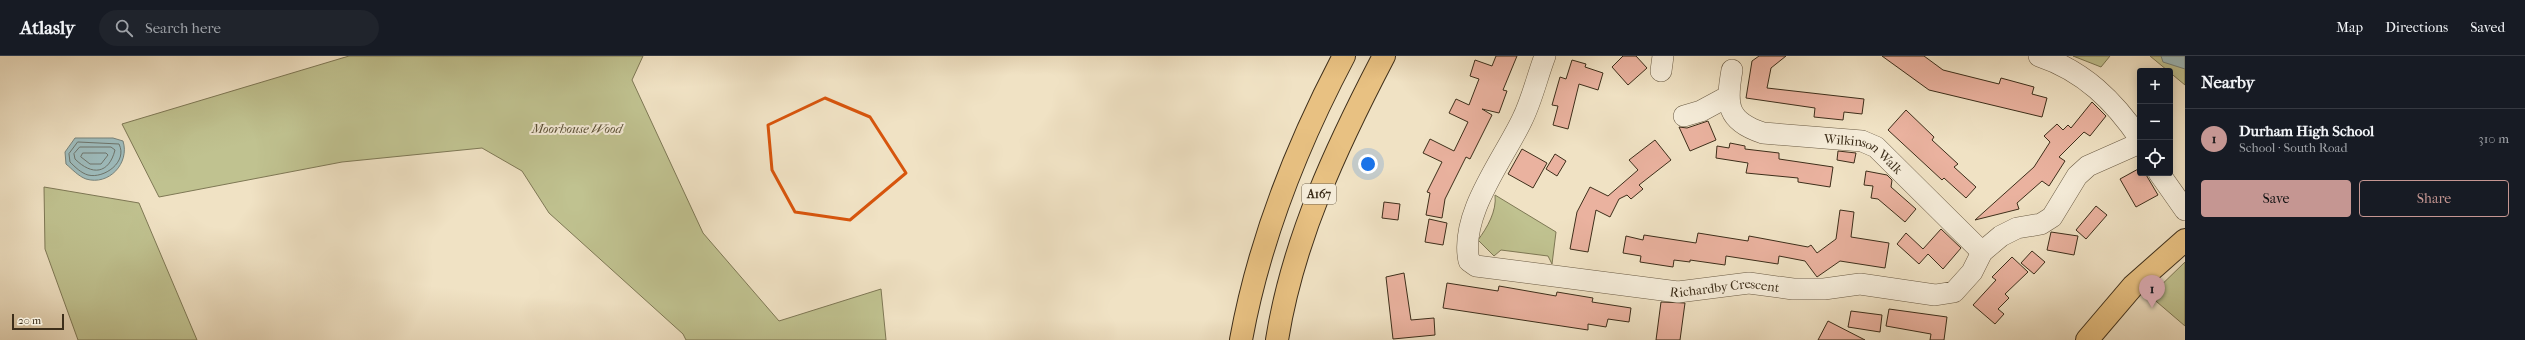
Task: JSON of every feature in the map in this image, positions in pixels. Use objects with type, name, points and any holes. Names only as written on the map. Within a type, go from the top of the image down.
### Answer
[{"type":"main road","name":"A167","points":[[1241,340],[1251,290],[1273,219],[1318,105],[1344,56]]},
{"type":"main road","name":"A167","points":[[1277,340],[1294,265],[1329,168],[1349,123],[1384,56]]},
{"type":"main road","points":[[2086,340],[2133,286],[2185,240]]},
{"type":"street","name":"Richardby Crescent","points":[[1545,56],[1523,119],[1472,216],[1467,252],[1469,261],[1476,266],[1678,292],[1748,283],[1792,289],[1824,289],[1860,284],[1935,295],[1954,292],[1964,284],[1982,252],[2001,236],[2017,228],[2041,224],[2052,217],[2076,176],[2088,166],[2137,144]]},
{"type":"street","points":[[2039,56],[2079,75],[2104,93],[2137,135]]},
{"type":"street","points":[[1684,116],[1701,111],[1727,97],[1732,70]]},
{"type":"street","name":"Wilkinson Walk","points":[[1727,97],[1736,117],[1748,128],[1763,133],[1862,141],[1876,147],[1982,252]]},
{"type":"street","points":[[2161,176],[2185,210]]},
{"type":"highlighted area","points":[[825,98],[870,117],[906,173],[850,220],[795,212],[772,170],[768,125]]},
{"type":"green space","name":"Moorhouse Wood","points":[[349,56],[643,56],[632,80],[703,233],[779,321],[881,289],[886,340],[686,340],[683,334],[549,213],[522,171],[482,148],[342,162],[159,197],[122,124]]},
{"type":"green space","points":[[2073,56],[2110,56],[2101,67]]},
{"type":"green space","points":[[2150,56],[2185,56],[2185,85],[2173,75],[2173,68],[2164,68]]},
{"type":"green space","points":[[44,187],[139,203],[197,340],[78,340],[45,249]]},
{"type":"green space","points":[[1495,195],[1556,232],[1552,264],[1548,256],[1501,250],[1494,256],[1478,240],[1488,225],[1493,213]]},
{"type":"green space","points":[[2185,262],[2185,326],[2150,296]]},
{"type":"water","points":[[2161,56],[2185,56],[2185,69],[2163,62]]},
{"type":"water","points":[[75,138],[113,138],[123,141],[123,157],[116,171],[110,176],[94,180],[83,178],[78,174],[66,164],[65,152]]},
{"type":"building","points":[[1496,56],[1517,56],[1503,90],[1507,91],[1499,113],[1482,109],[1492,115],[1470,159],[1466,157],[1445,199],[1442,218],[1426,215],[1430,193],[1427,192],[1442,162],[1423,153],[1430,139],[1454,151],[1468,122],[1449,113],[1456,99],[1469,105],[1479,79],[1470,76],[1475,60],[1492,66]]},
{"type":"building","points":[[1623,56],[1636,56],[1647,68],[1628,85],[1612,67]]},
{"type":"building","points":[[1759,56],[1786,56],[1771,68],[1767,88],[1864,99],[1862,114],[1844,112],[1843,120],[1814,117],[1815,108],[1746,98],[1752,61]]},
{"type":"building","points":[[1882,56],[1924,56],[1943,70],[1999,84],[2001,78],[2034,87],[2032,94],[2047,98],[2042,117],[1929,90]]},
{"type":"building","points":[[1572,60],[1586,64],[1585,67],[1603,73],[1598,90],[1579,84],[1568,129],[1553,125],[1558,106],[1552,105],[1560,77],[1566,79]]},
{"type":"building","points":[[2092,102],[2106,116],[2090,136],[2084,132],[2059,157],[2065,161],[2049,186],[2042,181],[2017,203],[2019,209],[1975,220],[2034,167],[2050,142],[2044,136],[2057,124],[2063,130],[2068,125],[2071,128]]},
{"type":"building","points":[[1906,110],[1934,137],[1932,140],[1958,164],[1954,167],[1976,187],[1966,198],[1944,178],[1942,180],[1888,130]]},
{"type":"building","points":[[1708,121],[1716,140],[1690,151],[1679,127],[1687,128]]},
{"type":"building","points":[[1655,140],[1671,160],[1639,185],[1643,189],[1631,199],[1627,195],[1619,199],[1610,217],[1596,210],[1588,252],[1570,249],[1577,212],[1590,187],[1608,196],[1638,170],[1629,160]]},
{"type":"building","points":[[1730,143],[1745,146],[1745,149],[1779,153],[1779,159],[1833,167],[1830,187],[1798,182],[1798,178],[1746,173],[1748,163],[1716,158],[1717,146],[1729,148]]},
{"type":"building","points":[[1522,149],[1547,163],[1533,188],[1508,174]]},
{"type":"building","points":[[1838,151],[1856,153],[1854,163],[1837,160]]},
{"type":"building","points":[[1555,154],[1566,161],[1557,176],[1546,169]]},
{"type":"building","points":[[2137,170],[2137,176],[2147,176],[2158,195],[2136,207],[2120,179]]},
{"type":"building","points":[[1866,171],[1887,175],[1892,180],[1891,187],[1916,209],[1905,222],[1878,199],[1871,198],[1873,186],[1864,185]]},
{"type":"building","points":[[1384,202],[1400,204],[1398,220],[1382,218]]},
{"type":"building","points":[[2096,206],[2107,215],[2086,239],[2076,230]]},
{"type":"building","points":[[1840,210],[1854,212],[1851,237],[1889,243],[1885,268],[1840,261],[1817,277],[1805,261],[1779,256],[1778,264],[1726,256],[1725,265],[1690,260],[1690,262],[1674,260],[1673,267],[1640,262],[1641,256],[1623,253],[1626,236],[1643,240],[1644,235],[1696,243],[1698,233],[1748,241],[1749,236],[1808,247],[1811,245],[1817,253],[1836,239]]},
{"type":"building","points":[[1429,219],[1447,223],[1443,245],[1425,242]]},
{"type":"building","points":[[1941,229],[1961,248],[1943,269],[1928,254],[1919,264],[1897,244],[1906,233],[1923,249]]},
{"type":"building","points":[[2051,232],[2078,236],[2074,255],[2047,250]]},
{"type":"building","points":[[2032,251],[2045,262],[2034,274],[2021,263]]},
{"type":"building","points":[[2012,257],[2028,272],[2005,294],[2009,298],[1998,309],[2004,314],[1995,324],[1973,305],[1996,280],[1992,277]]},
{"type":"building","points":[[1404,273],[1411,320],[1434,318],[1435,335],[1393,339],[1386,277]]},
{"type":"building","points":[[1447,283],[1498,291],[1499,286],[1556,296],[1557,292],[1593,298],[1592,302],[1631,308],[1629,322],[1608,319],[1606,327],[1588,324],[1588,330],[1443,308]]},
{"type":"building","points":[[1661,302],[1685,303],[1680,340],[1656,340]]},
{"type":"building","points":[[1889,309],[1947,317],[1944,340],[1930,340],[1931,334],[1886,326]]},
{"type":"building","points":[[1851,311],[1882,315],[1880,332],[1848,327]]},
{"type":"building","points":[[1828,321],[1865,340],[1818,340]]},
{"type":"place","name":"Durham High School","points":[[2152,308]]}]
